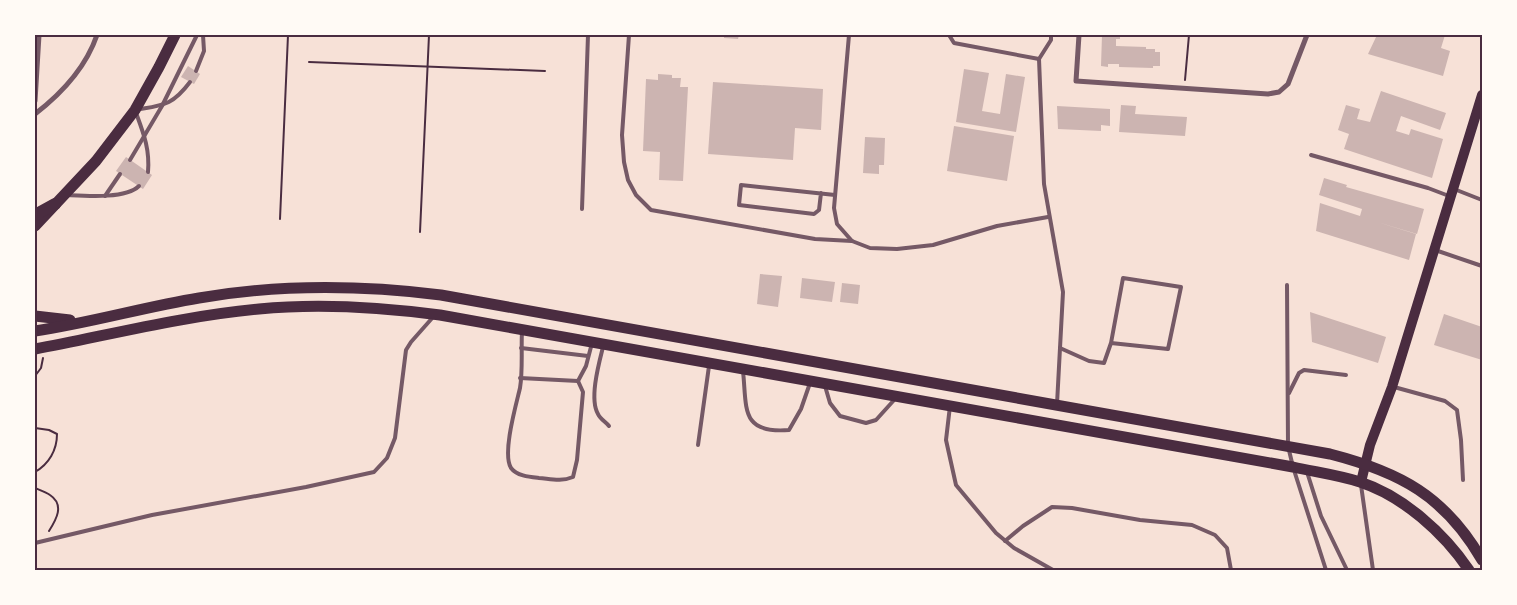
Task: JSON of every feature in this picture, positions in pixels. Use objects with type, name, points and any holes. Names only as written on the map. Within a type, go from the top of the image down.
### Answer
[{"type":"highway","points":[[36,222],[55,204]]},
{"type":"main road","points":[[55,204],[96,161],[135,110],[175,35]]},
{"type":"main road","points":[[1361,482],[1370,445],[1392,387],[1482,95]]},
{"type":"main road","points":[[35,331],[196,298],[257,290],[318,286],[379,288],[441,295],[1330,454],[1365,463],[1414,486],[1440,506],[1464,532],[1482,560]]},
{"type":"main road","points":[[40,348],[200,317],[259,309],[350,306],[435,315],[1293,467],[1361,482],[1386,495],[1423,519],[1449,544],[1464,568]]},
{"type":"main road","points":[[35,316],[58,319],[94,319]]},
{"type":"street","points":[[35,101],[39,35]]},
{"type":"street","points":[[35,114],[56,97],[74,76],[90,52],[96,35]]},
{"type":"street","points":[[1079,35],[1076,81],[1184,90],[1268,94],[1279,92],[1288,84],[1307,35]]},
{"type":"lane","points":[[130,160],[162,106],[197,35]]},
{"type":"lane","points":[[196,71],[204,51],[203,35]]},
{"type":"lane","points":[[582,209],[588,35]]},
{"type":"lane","points":[[629,35],[622,135],[624,162],[628,180],[636,195],[651,210],[815,239],[852,241],[870,248],[897,249],[933,245],[997,226],[1048,217]]},
{"type":"lane","points":[[849,35],[834,208],[837,224],[852,241]]},
{"type":"lane","points":[[949,35],[954,43],[1039,59]]},
{"type":"lane","points":[[1051,35],[1051,40],[1039,59],[1044,184],[1048,217],[1063,292],[1057,405]]},
{"type":"lane","points":[[148,172],[150,156],[135,110],[162,106],[172,101],[180,95],[190,82]]},
{"type":"lane","points":[[1311,155],[1428,188],[1482,200]]},
{"type":"lane","points":[[105,196],[120,174]]},
{"type":"lane","points":[[821,193],[819,210],[814,214],[739,205],[740,185],[821,193],[836,195]]},
{"type":"lane","points":[[65,195],[105,196],[135,190],[139,186]]},
{"type":"lane","points":[[1435,250],[1482,266]]},
{"type":"lane","points":[[1060,348],[1089,362],[1104,363],[1111,343],[1123,278],[1181,287],[1168,349],[1111,343]]},
{"type":"lane","points":[[1287,285],[1288,446],[1326,570]]},
{"type":"lane","points":[[35,543],[152,515],[306,487],[374,472],[387,458],[395,438],[406,350],[435,315]]},
{"type":"lane","points":[[522,331],[520,387],[508,453],[512,470],[524,476],[564,481],[573,477],[577,460],[583,392],[578,381]]},
{"type":"lane","points":[[578,381],[586,366],[588,356],[598,344]]},
{"type":"lane","points":[[598,344],[595,400],[598,414],[610,426]]},
{"type":"lane","points":[[521,348],[588,356]]},
{"type":"lane","points":[[698,445],[710,364]]},
{"type":"lane","points":[[742,369],[746,409],[751,422],[775,431],[789,430],[801,409],[810,381]]},
{"type":"lane","points":[[1288,395],[1299,373],[1304,370],[1346,375]]},
{"type":"lane","points":[[520,378],[578,381]]},
{"type":"lane","points":[[825,384],[830,403],[840,416],[866,423],[876,420],[897,397]]},
{"type":"lane","points":[[1392,387],[1445,401],[1457,410],[1462,440],[1463,480]]},
{"type":"lane","points":[[950,406],[946,440],[956,485],[996,533],[1005,541],[1030,558],[1053,570]]},
{"type":"lane","points":[[1306,470],[1321,516],[1347,570]]},
{"type":"lane","points":[[1361,482],[1361,494],[1373,570]]},
{"type":"lane","points":[[1005,541],[1023,526],[1052,508],[1072,508],[1140,520],[1192,525],[1215,535],[1227,548],[1231,570]]},
{"type":"path","points":[[280,220],[288,35]]},
{"type":"path","points":[[420,232],[429,35]]},
{"type":"path","points":[[1184,90],[1189,35]]},
{"type":"path","points":[[309,62],[545,71]]},
{"type":"path","points":[[35,376],[41,368],[40,348]]},
{"type":"path","points":[[35,428],[49,430],[57,434],[57,445],[53,454],[42,468],[35,472]]},
{"type":"path","points":[[35,488],[51,495],[58,505],[58,517],[48,533]]},
{"type":"building","points":[[724,35],[739,35],[738,39],[724,38]]},
{"type":"building","points":[[1102,35],[1120,35],[1120,39],[1116,39],[1116,46],[1155,49],[1155,52],[1160,52],[1160,66],[1153,66],[1153,68],[1119,67],[1119,64],[1108,64],[1108,67],[1101,66]]},
{"type":"building","points":[[1377,35],[1445,35],[1441,48],[1450,51],[1443,76],[1368,54]]},
{"type":"building","points":[[188,66],[200,74],[194,84],[181,77]]},
{"type":"building","points":[[964,69],[989,73],[982,111],[1000,114],[1006,74],[1025,77],[1016,132],[956,122]]},
{"type":"building","points":[[658,74],[672,75],[672,78],[681,78],[680,87],[688,87],[683,181],[659,180],[660,152],[643,151],[646,79],[658,80]]},
{"type":"building","points":[[713,82],[823,89],[821,130],[795,128],[793,160],[708,154]]},
{"type":"building","points":[[1381,91],[1446,113],[1440,130],[1401,116],[1396,131],[1409,135],[1411,129],[1443,139],[1432,178],[1344,149],[1349,134],[1338,130],[1346,105],[1360,109],[1357,119],[1370,122]]},
{"type":"building","points":[[1121,105],[1136,106],[1135,114],[1187,117],[1185,136],[1119,132]]},
{"type":"building","points":[[1057,106],[1110,109],[1110,126],[1101,125],[1101,131],[1058,129]]},
{"type":"building","points":[[954,126],[1014,136],[1007,181],[947,171]]},
{"type":"building","points":[[865,137],[885,138],[884,165],[879,165],[879,174],[863,173]]},
{"type":"building","points":[[126,157],[152,175],[143,189],[116,171]]},
{"type":"building","points":[[1324,178],[1347,185],[1346,187],[1424,209],[1417,234],[1377,222],[1416,234],[1409,260],[1316,231],[1320,203],[1360,216],[1362,209],[1319,195]]},
{"type":"building","points":[[760,274],[782,276],[778,307],[757,304]]},
{"type":"building","points":[[802,278],[835,282],[832,302],[800,298]]},
{"type":"building","points":[[842,283],[860,285],[858,304],[840,302]]},
{"type":"building","points":[[1310,312],[1386,337],[1378,363],[1312,342]]},
{"type":"building","points":[[1444,314],[1482,327],[1482,360],[1434,345]]}]
